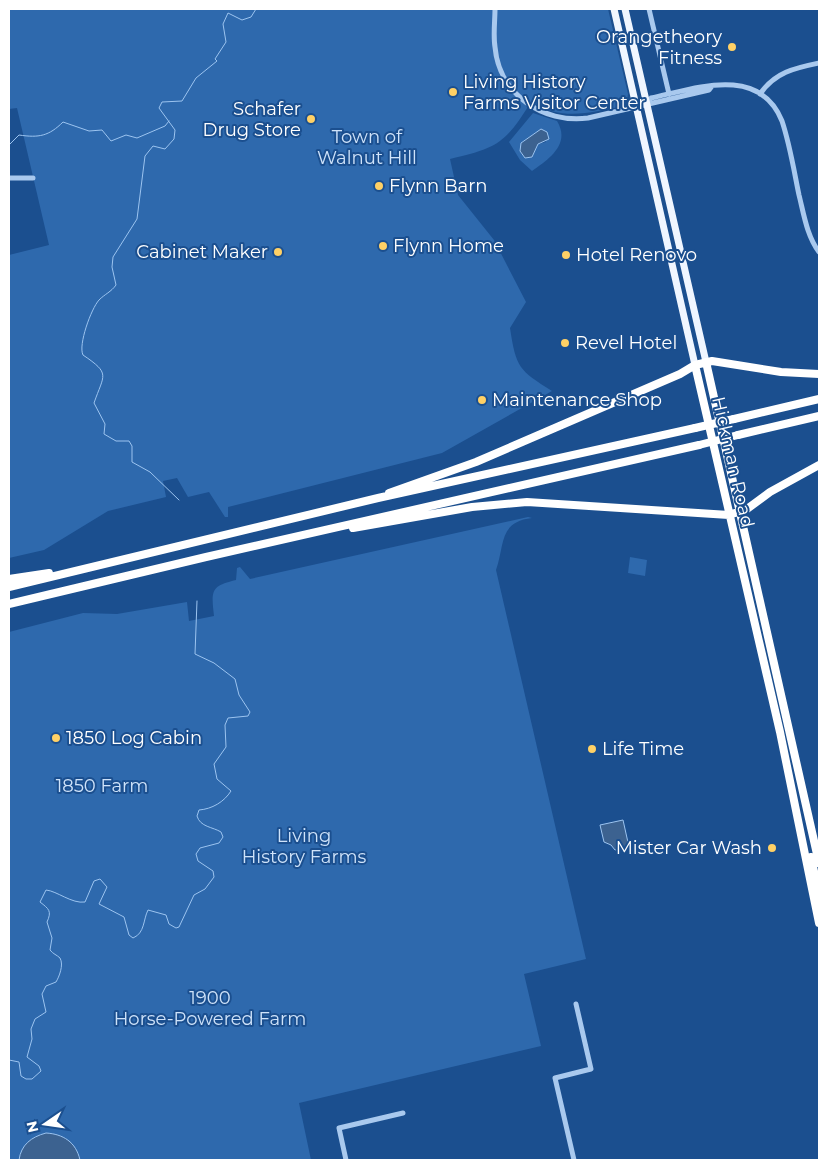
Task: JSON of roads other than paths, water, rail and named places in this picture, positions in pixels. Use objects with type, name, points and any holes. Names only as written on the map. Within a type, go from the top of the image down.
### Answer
[{"type":"highway","points":[[378,498],[396,489],[476,462],[680,374],[695,365],[706,362],[781,372],[819,374]]},
{"type":"highway","name":"Hickman Road","points":[[706,362],[819,863]]},
{"type":"highway","name":"Hickman Road","points":[[695,365],[803,838],[819,923]]},
{"type":"highway","points":[[9,587],[378,498],[819,399]]},
{"type":"highway","points":[[9,604],[299,535],[819,416]]},
{"type":"highway","points":[[299,535],[472,507],[527,502],[729,515],[740,512],[770,492],[819,465]]},
{"type":"highway","points":[[9,579],[83,569]]},
{"type":"highway","points":[[803,838],[808,843],[819,895]]},
{"type":"main road","name":"Hickman Road","points":[[614,9],[695,365]]},
{"type":"main road","name":"Hickman Road","points":[[625,9],[706,362]]},
{"type":"street","points":[[495,9],[495,48],[500,70],[514,92],[532,108],[554,116],[582,119],[709,90],[712,86]]},
{"type":"street","points":[[649,9],[669,94]]},
{"type":"street","points":[[760,94],[767,84],[782,73],[819,63]]},
{"type":"street","points":[[646,104],[651,98],[708,85],[734,84],[760,94],[774,108],[781,121],[807,229],[819,252]]},
{"type":"street","points":[[9,178],[33,178]]},
{"type":"street","points":[[574,1160],[554,1078],[591,1069],[576,1004]]},
{"type":"street","points":[[346,1160],[339,1128],[403,1113]]},
{"type":"waterway","points":[[179,500],[150,472],[132,462],[132,446],[129,441],[116,441],[104,434],[105,424],[94,403],[103,375],[98,366],[83,355],[82,343],[86,327],[96,305],[116,285],[112,267],[113,257],[137,219],[145,156],[153,146],[165,149],[174,139],[175,130],[159,108],[162,102],[182,101],[196,78],[217,61],[215,59],[226,42],[223,24],[228,13],[242,20],[251,17],[256,9]]},
{"type":"waterway","points":[[9,145],[19,135],[43,135],[63,122],[89,131],[102,130],[111,141],[126,135],[137,138],[165,126],[169,121]]},
{"type":"waterway","points":[[9,1060],[19,1062],[21,1076],[26,1079],[32,1079],[41,1071],[39,1066],[27,1057],[32,1039],[31,1029],[35,1019],[46,1012],[42,994],[46,986],[56,982],[61,967],[60,958],[50,950],[52,938],[47,922],[49,913],[40,902],[46,890],[75,901],[85,902],[94,881],[100,879],[107,887],[99,904],[124,917],[129,935],[133,938],[142,930],[148,910],[166,915],[169,924],[176,928],[179,927],[194,895],[205,889],[214,877],[213,871],[198,861],[196,854],[200,848],[219,843],[223,837],[221,832],[204,825],[197,816],[199,810],[217,804],[231,791],[217,779],[214,764],[226,747],[225,725],[228,718],[248,716],[250,712],[239,695],[235,679],[214,663],[195,654],[197,601]]},
{"type":"place","name":"Orangetheory Fitness","points":[[732,47]]},
{"type":"place","name":"Living History Farms Visitor Center","points":[[453,92]]},
{"type":"place","name":"Schafer Drug Store","points":[[311,119]]},
{"type":"place","name":"Flynn Barn","points":[[379,186]]},
{"type":"place","name":"Flynn Home","points":[[383,246]]},
{"type":"place","name":"Cabinet Maker","points":[[278,252]]},
{"type":"place","name":"Hotel Renovo","points":[[566,255]]},
{"type":"place","name":"Revel Hotel","points":[[565,343]]},
{"type":"place","name":"Maintenance Shop","points":[[482,400]]},
{"type":"place","name":"1850 Log Cabin","points":[[56,738]]},
{"type":"place","name":"Life Time","points":[[592,749]]},
{"type":"place","name":"Mister Car Wash","points":[[772,848]]},
{"type":"park label","name":"Town of Walnut Hill","points":[[367,147]]},
{"type":"park label","name":"1850 Farm","points":[[102,786]]},
{"type":"park label","name":"Living History Farms","points":[[304,846]]},
{"type":"park label","name":"1900 Horse-Powered Farm","points":[[210,1008]]}]
